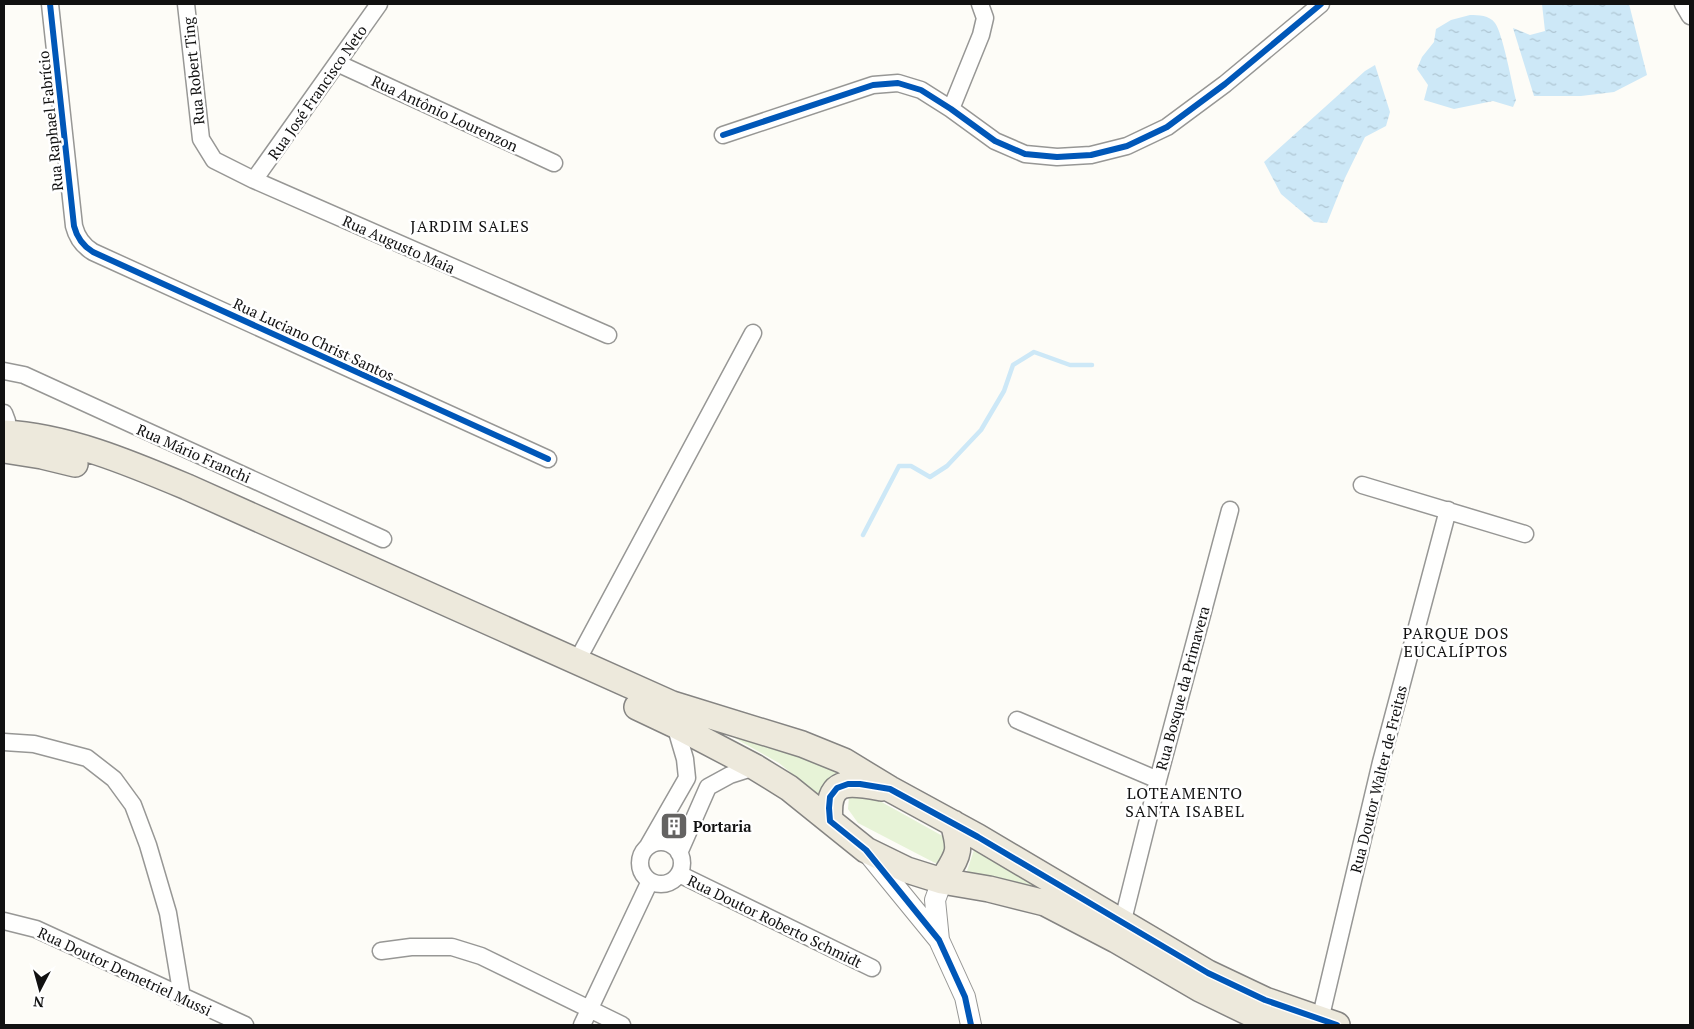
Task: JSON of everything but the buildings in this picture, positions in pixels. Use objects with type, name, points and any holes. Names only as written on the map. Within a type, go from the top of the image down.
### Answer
[{"type":"main road","points":[[5,436],[43,438],[120,459],[188,486],[672,704],[802,744],[836,758],[953,823],[1208,973],[1265,1000],[1328,1023]]},
{"type":"main road","points":[[5,436],[42,456],[108,472],[180,501],[675,724],[755,767],[789,788],[866,850],[907,870],[942,881],[989,889],[1045,903],[1116,940],[1200,989],[1258,1017],[1280,1025]]},
{"type":"main road","points":[[830,821],[830,797],[837,788],[848,784],[860,784],[890,789]]},
{"type":"main road","points":[[942,881],[957,856],[958,843],[953,823]]},
{"type":"street","name":"Rua Raphael Fabrício","points":[[50,4],[76,235]]},
{"type":"street","name":"Rua Robert Ting","points":[[186,4],[201,139]]},
{"type":"street","name":"Rua José Francisco Neto","points":[[254,180],[379,4]]},
{"type":"street","points":[[951,109],[981,35],[985,18],[980,4]]},
{"type":"street","points":[[722,135],[873,86],[898,83],[921,90],[995,141],[1025,154],[1057,157],[1091,155],[1127,146],[1167,127],[1225,84],[1320,4]]},
{"type":"street","points":[[1683,4],[1690,16]]},
{"type":"street","name":"Rua Antônio Lourenzon","points":[[336,62],[554,163]]},
{"type":"street","name":"Rua Augusto Maia","points":[[201,139],[214,160],[254,180],[608,335]]},
{"type":"street","name":"Rua Luciano Christ Santos","points":[[76,235],[84,246],[93,252],[548,459]]},
{"type":"street","points":[[577,661],[754,333]]},
{"type":"street","name":"Rua Mário Franchi","points":[[4,371],[24,376],[383,539]]},
{"type":"street","points":[[1362,485],[1525,534]]},
{"type":"street","name":"Rua Bosque da Primavera","points":[[1122,924],[1158,780],[1230,510]]},
{"type":"street","name":"Rua Doutor Walter de Freitas","points":[[1328,1023],[1381,762],[1448,510]]},
{"type":"street","points":[[1017,720],[1158,780]]},
{"type":"street","points":[[675,724],[685,759],[687,778],[640,857],[640,864],[645,877],[650,882],[666,883],[674,880],[679,874],[682,866],[679,853],[708,787],[730,775],[755,767]]},
{"type":"street","points":[[4,742],[34,744],[87,758],[114,779],[132,805],[148,845],[168,913],[182,996]]},
{"type":"street","points":[[687,778],[708,787]]},
{"type":"street","points":[[648,846],[654,843],[668,844],[679,853]]},
{"type":"street","points":[[866,850],[939,940],[965,997],[972,1025]]},
{"type":"street","name":"Rua Doutor Roberto Schmidt","points":[[679,874],[872,968]]},
{"type":"street","points":[[939,940],[935,900],[942,881]]},
{"type":"street","points":[[582,1025],[650,882]]},
{"type":"street","name":"Rua Doutor Demetriel Mussi","points":[[4,921],[36,929],[245,1025]]},
{"type":"street","points":[[381,951],[411,947],[452,947],[481,956],[622,1025]]},
{"type":"green space","points":[[731,736],[784,750],[841,770],[828,779],[819,796],[779,763]]},
{"type":"green space","points":[[869,795],[948,839],[946,855],[937,864],[858,823],[848,809],[849,796]]},
{"type":"green space","points":[[975,847],[1051,894],[966,874]]},
{"type":"water","points":[[1542,4],[1629,4],[1647,75],[1614,92],[1581,96],[1534,96],[1513,28],[1530,35],[1545,31]]},
{"type":"water","points":[[1470,15],[1490,18],[1498,29],[1516,100],[1513,107],[1493,101],[1454,109],[1424,100],[1428,85],[1417,69],[1422,57],[1434,42],[1436,29],[1451,20]]},
{"type":"water","points":[[1375,65],[1390,112],[1386,126],[1365,137],[1345,178],[1327,223],[1314,222],[1281,194],[1264,162],[1365,71]]},
{"type":"waterway","points":[[863,535],[899,466],[911,466],[930,477],[947,466],[981,430],[1004,391],[1013,365],[1034,352],[1070,365],[1092,365]]},
{"type":"cycle path","points":[[50,4],[74,226],[79,238],[86,247],[93,252],[548,459]]},
{"type":"cycle path","points":[[723,135],[873,85],[898,83],[921,90],[995,141],[1025,154],[1057,157],[1091,155],[1127,146],[1167,127],[1225,84],[1321,4]]},
{"type":"cycle path","points":[[971,1025],[965,997],[939,940],[866,850],[830,821],[830,797],[837,788],[848,784],[860,784],[890,789],[978,837],[1208,973],[1265,1000],[1337,1025]]},
{"type":"place","name":"Portaria","points":[[674,826]]},
{"type":"district","name":"JARDIM SALES","points":[[470,226]]},
{"type":"district","name":"PARQUE DOS EUCALÍPTOS","points":[[1456,642]]},
{"type":"district","name":"LOTEAMENTO SANTA ISABEL","points":[[1185,802]]}]
